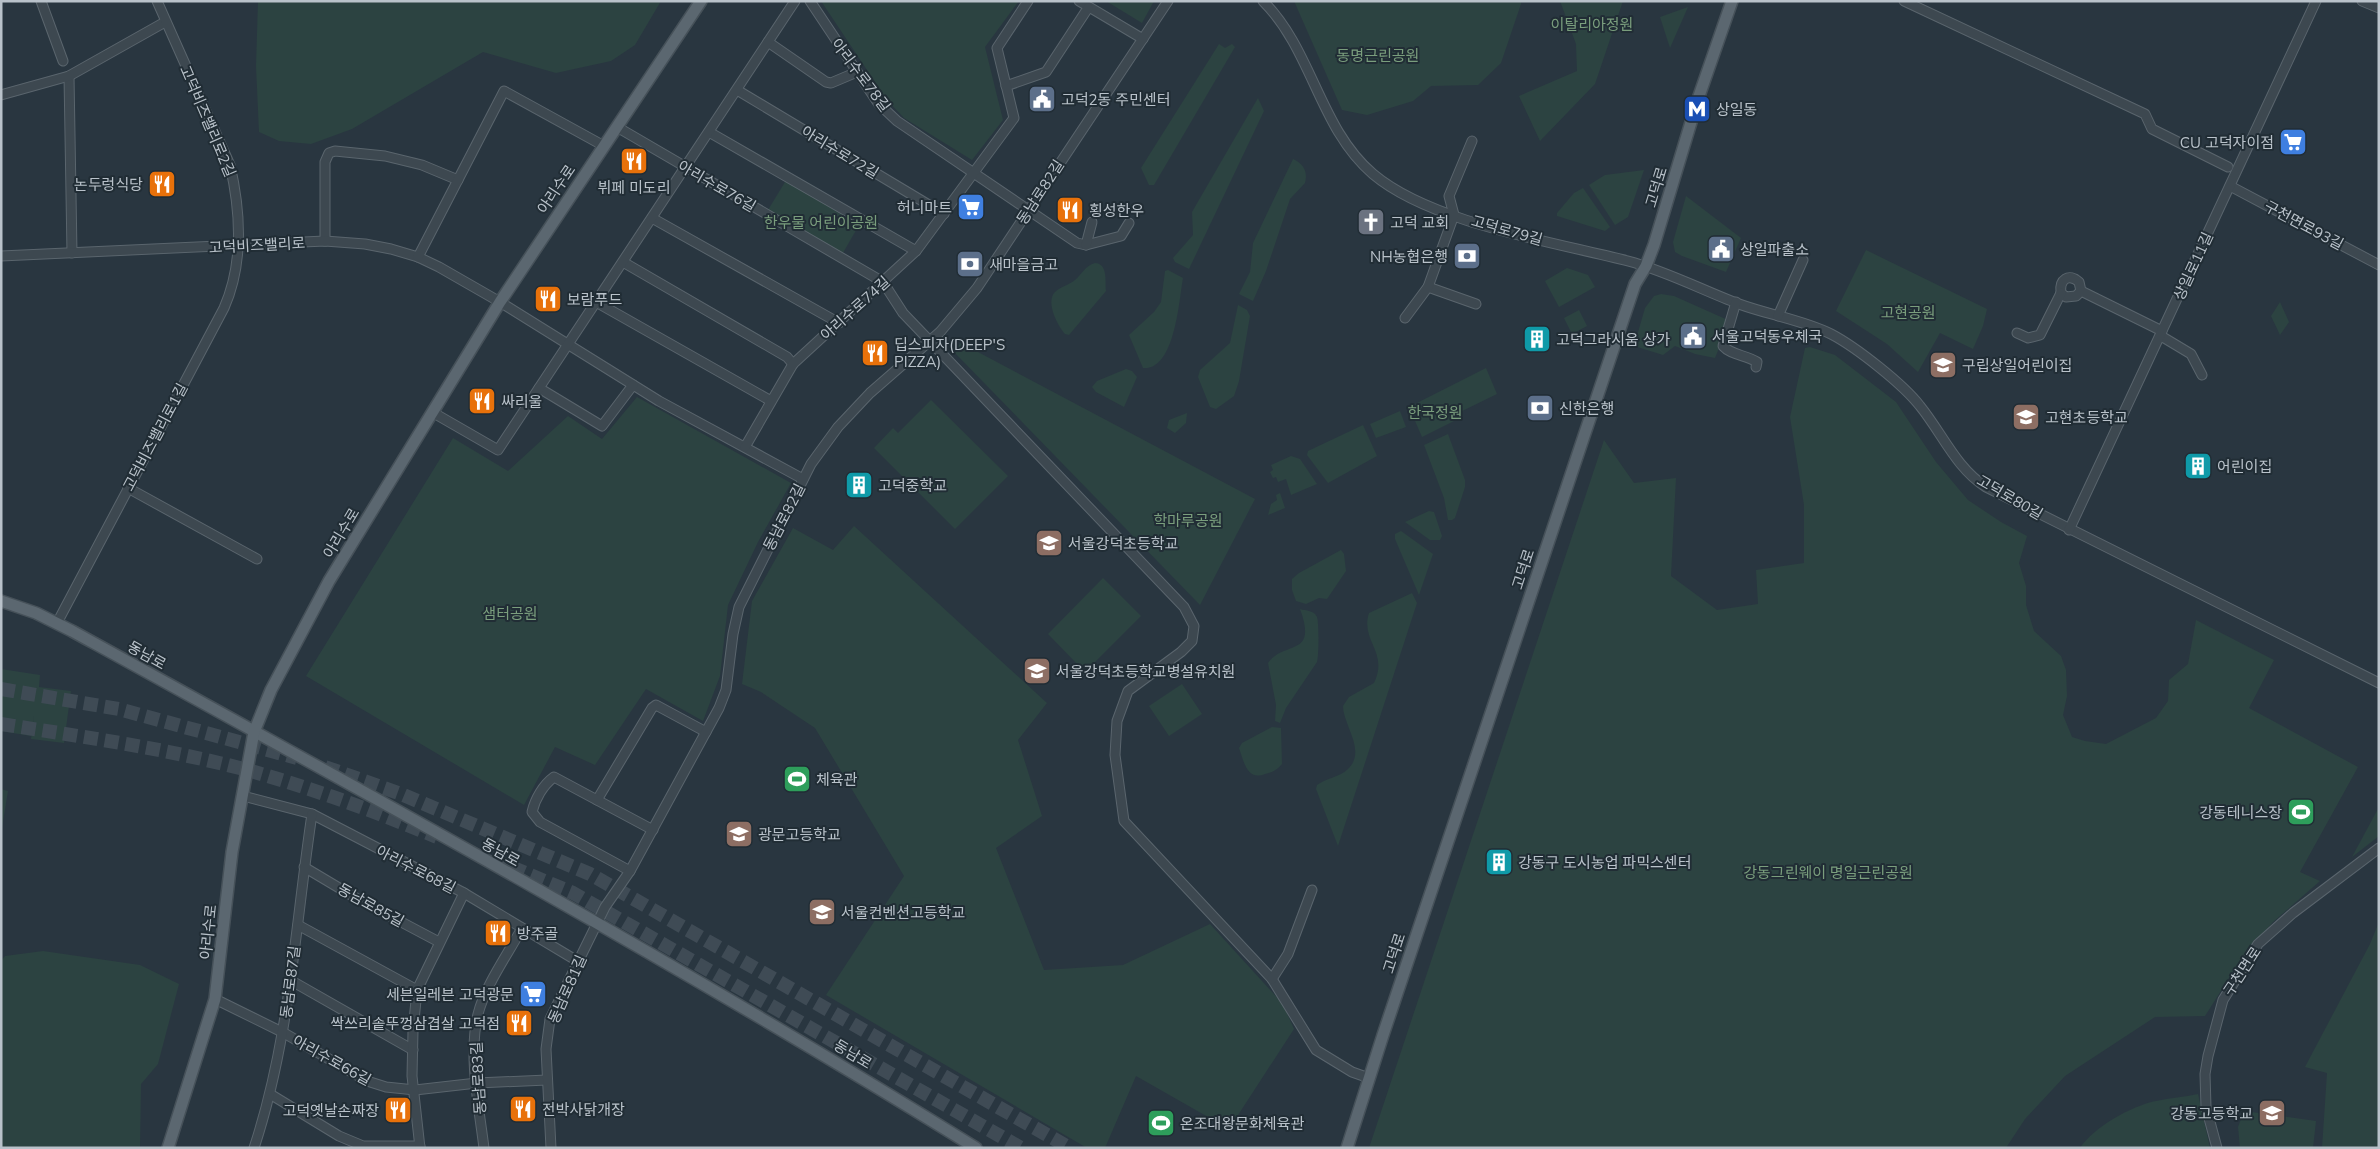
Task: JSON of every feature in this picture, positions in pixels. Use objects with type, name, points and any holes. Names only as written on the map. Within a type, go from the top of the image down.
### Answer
[{"type":"main road","name":"아리수로","points":[[168,1148],[215,999],[232,852],[254,732],[271,690],[329,581],[500,302],[701,1]]},
{"type":"main road","name":"고덕로","points":[[1347,1148],[1573,465],[1635,284],[1646,266],[1698,99],[1732,1]]},
{"type":"main road","name":"동남로","points":[[1,601],[57,623],[597,922],[851,1070],[976,1148]]},
{"type":"street","points":[[41,1],[63,61]]},
{"type":"street","name":"고덕비즈밸리로2길","points":[[157,1],[230,165],[236,193],[238,246]]},
{"type":"street","points":[[432,412],[498,450],[795,1]]},
{"type":"street","name":"아리수로78길","points":[[810,1],[878,103],[897,121],[1077,243],[1086,245]]},
{"type":"street","points":[[973,173],[1014,118],[997,48],[1028,1]]},
{"type":"street","points":[[1079,1],[1143,39]]},
{"type":"street","name":"동남로82길","points":[[597,922],[630,871],[653,830],[706,732],[726,690],[738,607],[811,464],[838,427],[870,393],[930,340],[956,314],[977,288],[1168,1]]},
{"type":"street","name":"고덕로79길","points":[[1263,1],[1285,26],[1303,56],[1340,138],[1373,174],[1410,198],[1454,215],[1509,232],[1646,266]]},
{"type":"street","points":[[1904,1],[2145,114],[2152,130],[2228,167]]},
{"type":"street","name":"상일로11길","points":[[2069,530],[2316,1]]},
{"type":"street","points":[[2362,1],[2379,8]]},
{"type":"street","points":[[1006,86],[1046,72],[1088,8]]},
{"type":"street","points":[[1,95],[68,76],[165,22]]},
{"type":"street","points":[[768,42],[826,82],[832,82],[857,72]]},
{"type":"street","points":[[68,76],[72,253]]},
{"type":"street","name":"아리수로72길","points":[[737,90],[944,214]]},
{"type":"street","points":[[418,257],[504,91],[604,146]]},
{"type":"street","name":"아리수로76길","points":[[617,127],[883,282],[903,313],[930,340]]},
{"type":"street","points":[[709,132],[916,251]]},
{"type":"street","points":[[1405,318],[1428,287],[1454,215],[1449,196],[1472,141]]},
{"type":"street","points":[[325,241],[325,169],[329,153],[335,151],[385,156],[422,165],[458,180]]},
{"type":"street","name":"아리수로74길","points":[[745,447],[793,364],[916,251],[973,173]]},
{"type":"street","name":"구천면로93길","points":[[2230,186],[2379,265]]},
{"type":"street","points":[[652,218],[839,323]]},
{"type":"street","points":[[1092,222],[1086,245],[1121,236],[1129,223]]},
{"type":"street","name":"고덕비즈밸리로","points":[[1,256],[325,241],[365,244],[418,257],[500,302]]},
{"type":"street","name":"고덕비즈밸리로1길","points":[[57,623],[232,290],[238,246]]},
{"type":"street","points":[[1778,316],[1803,260]]},
{"type":"street","points":[[623,262],[786,357],[793,364]]},
{"type":"street","name":"고덕로80길","points":[[1646,266],[1736,302],[1829,333],[1847,344],[1908,391],[1922,407],[1954,456],[1979,482],[2069,530],[2296,640],[2379,683]]},
{"type":"street","points":[[2017,333],[2028,338],[2040,335],[2061,293],[2062,281],[2068,277],[2074,278],[2079,282],[2081,291],[2162,334],[2191,354],[2202,375]]},
{"type":"street","points":[[1428,287],[1476,304]]},
{"type":"street","points":[[2061,293],[2066,297],[2072,297],[2081,291]]},
{"type":"street","points":[[500,302],[633,385],[803,479]]},
{"type":"street","points":[[596,302],[771,401]]},
{"type":"street","points":[[1736,302],[1722,346],[1726,350],[1757,362],[1756,367]]},
{"type":"street","points":[[930,340],[1184,607],[1194,626],[1192,641],[1181,652],[1128,691],[1117,721],[1115,756],[1124,821],[1272,979],[1316,1050],[1352,1072],[1369,1078]]},
{"type":"street","points":[[539,388],[602,426],[633,385]]},
{"type":"street","points":[[128,488],[257,559]]},
{"type":"street","points":[[597,800],[652,708],[656,706],[706,732]]},
{"type":"street","points":[[630,871],[540,822],[532,812],[534,803],[548,782],[554,777],[653,830]]},
{"type":"street","name":"아리수로68길","points":[[243,796],[312,814],[464,893],[579,962]]},
{"type":"street","name":"동남로87길","points":[[257,1147],[284,1033],[312,814]]},
{"type":"street","name":"구천면로","points":[[2216,1148],[2206,1107],[2205,1074],[2223,1000],[2264,939],[2293,913],[2379,848]]},
{"type":"street","name":"동남로85길","points":[[304,867],[356,898],[439,942]]},
{"type":"street","points":[[1272,979],[1288,954],[1312,890]]},
{"type":"street","points":[[270,1094],[338,1136],[363,1146],[420,1147],[414,1090],[413,1050],[417,990],[464,893]]},
{"type":"street","name":"동남로81길","points":[[551,1148],[546,1049],[550,1019],[597,922]]},
{"type":"street","points":[[298,925],[417,990]]},
{"type":"street","name":"동남로83길","points":[[484,1148],[474,1050],[478,1013],[488,990],[522,928]]},
{"type":"street","points":[[290,980],[413,1050]]},
{"type":"street","name":"아리수로66길","points":[[215,999],[284,1033],[367,1081],[386,1087],[414,1090],[477,1083],[547,1080]]},
{"type":"green space","points":[[258,1],[661,1],[635,45],[611,61],[556,73],[483,52],[352,129],[311,144],[279,141],[259,132],[256,66]]},
{"type":"green space","points":[[821,1],[1019,1],[985,47],[1003,120],[972,160],[904,118],[887,100]]},
{"type":"green space","points":[[1106,1],[1154,1],[1142,23]]},
{"type":"green space","name":"동명근린공원","points":[[1294,1],[1521,1],[1521,4],[1501,63],[1478,85],[1431,86],[1413,101],[1367,115],[1342,110]]},
{"type":"green space","name":"이탈리아정원","points":[[1560,1],[1623,1],[1595,84],[1540,141],[1519,96],[1577,71],[1576,44]]},
{"type":"green space","points":[[1688,7],[1670,48],[1660,17]]},
{"type":"green space","points":[[1219,44],[1225,48],[1232,44],[1235,47],[1154,185],[1149,185],[1141,168]]},
{"type":"green space","points":[[1258,98],[1264,111],[1189,269],[1175,262],[1173,258],[1193,235],[1192,212]]},
{"type":"green space","points":[[1293,159],[1300,163],[1304,169],[1306,175],[1305,183],[1290,199],[1266,271],[1253,301],[1239,294],[1250,272],[1253,243]]},
{"type":"green space","points":[[1644,170],[1628,217],[1615,225],[1589,185],[1605,175]]},
{"type":"green space","name":"한우물 어린이공원","points":[[788,177],[862,220],[840,258],[765,215]]},
{"type":"green space","points":[[1583,188],[1610,227],[1605,231],[1557,216],[1557,213],[1574,193]]},
{"type":"green space","points":[[1686,196],[1741,238],[1726,272],[1675,252],[1673,242]]},
{"type":"green space","name":"고현공원","points":[[1866,250],[1987,309],[1983,326],[1973,349],[1940,333],[1918,372],[1887,344],[1836,311]]},
{"type":"green space","points":[[1095,263],[1104,269],[1106,291],[1069,335],[1065,334],[1054,314],[1051,302],[1052,296],[1057,290],[1073,282],[1086,268]]},
{"type":"green space","points":[[1567,268],[1588,275],[1595,287],[1559,307],[1545,281]]},
{"type":"green space","points":[[1168,270],[1183,278],[1174,332],[1169,347],[1162,358],[1154,366],[1143,368],[1129,335],[1154,312],[1161,302],[1165,271]]},
{"type":"green space","points":[[1661,294],[1674,296],[1730,321],[1715,358],[1695,354],[1675,346],[1663,355],[1634,346],[1645,308],[1654,296]]},
{"type":"green space","points":[[2280,302],[2289,322],[2280,335],[2271,316]]},
{"type":"green space","points":[[1238,305],[1247,310],[1250,316],[1239,381],[1234,396],[1216,409],[1210,407],[1198,377],[1200,370],[1230,343]]},
{"type":"green space","points":[[1579,310],[1587,326],[1572,334],[1564,318]]},
{"type":"green space","name":"학마루공원","points":[[961,343],[1255,499],[1200,605],[953,351]]},
{"type":"green space","name":"강동그린웨이 명일근린공원","points":[[1810,347],[1835,355],[1896,402],[1936,462],[1968,500],[2001,522],[2027,536],[2019,563],[2026,586],[2026,605],[2034,631],[2061,656],[2066,670],[2067,696],[2063,715],[2072,737],[2106,744],[2156,718],[2168,701],[2169,680],[2188,664],[2196,620],[2274,660],[2249,708],[2358,767],[2300,872],[2320,881],[2273,922],[2243,956],[2205,1016],[2155,1017],[2065,1076],[2025,1119],[2006,1148],[1369,1148],[1604,440],[1634,483],[1676,478],[1671,576],[1717,610],[1758,604],[1756,570],[1804,563],[1804,505],[1790,417],[1805,348]]},
{"type":"green space","name":"한국정원","points":[[1486,368],[1497,394],[1454,415],[1456,420],[1422,437],[1409,407]]},
{"type":"green space","points":[[1126,369],[1132,371],[1137,377],[1124,407],[1096,392],[1092,387],[1097,381]]},
{"type":"green space","name":"샘터공원","points":[[637,397],[791,483],[758,542],[728,605],[720,676],[703,721],[646,689],[595,765],[555,747],[524,805],[306,676],[453,438],[508,471],[568,416],[602,439]]},
{"type":"green space","points":[[931,400],[1008,476],[955,529],[874,448],[893,428],[898,433]]},
{"type":"green space","points":[[1400,411],[1406,427],[1376,438],[1370,424]]},
{"type":"green space","points":[[1187,413],[1186,423],[1175,433],[1167,428],[1169,420]]},
{"type":"green space","points":[[1363,425],[1377,456],[1328,483],[1307,455],[1308,451]]},
{"type":"green space","points":[[1448,434],[1465,480],[1465,487],[1455,518],[1452,520],[1448,520],[1444,498],[1424,445]]},
{"type":"green space","points":[[1291,456],[1300,459],[1317,484],[1291,495],[1286,479],[1278,482],[1276,477],[1273,478],[1270,472],[1273,470],[1271,465]]},
{"type":"green space","points":[[1280,493],[1285,508],[1268,515],[1271,504],[1277,500],[1276,495]]},
{"type":"green space","points":[[1429,511],[1434,512],[1442,536],[1440,540],[1430,540],[1405,522]]},
{"type":"green space","points":[[854,526],[1047,703],[1018,740],[1042,816],[996,848],[1044,970],[1123,965],[1210,924],[1283,1004],[1294,1029],[1229,1129],[1136,1076],[1105,1148],[1087,1148],[826,995],[904,876],[815,728],[761,692],[742,684],[752,601],[793,528],[833,550]]},
{"type":"green space","points":[[1401,531],[1433,554],[1419,595],[1395,539],[1395,534]]},
{"type":"green space","points":[[1341,550],[1344,554],[1346,571],[1327,599],[1319,598],[1306,604],[1296,601],[1292,590],[1292,579],[1299,573]]},
{"type":"green space","points":[[1103,578],[1141,616],[1091,666],[1081,668],[1048,634]]},
{"type":"green space","points":[[1412,593],[1417,603],[1338,846],[1316,789],[1317,785],[1345,772],[1353,762],[1355,746],[1343,706],[1349,697],[1374,683],[1378,672],[1377,655],[1368,631],[1369,613]]},
{"type":"green space","points":[[1300,609],[1312,612],[1317,617],[1318,658],[1286,708],[1280,723],[1275,721],[1276,705],[1268,663],[1275,656],[1302,642],[1305,635]]},
{"type":"green space","points":[[1,669],[40,675],[39,687],[71,691],[64,743],[31,739],[34,715],[31,736],[1,731]]},
{"type":"green space","points":[[1182,684],[1202,714],[1169,736],[1149,706]]},
{"type":"green space","points":[[1272,727],[1281,728],[1282,764],[1270,772],[1254,775],[1247,769],[1239,748],[1242,743]]},
{"type":"green space","points":[[1,789],[8,791],[1,834]]},
{"type":"green space","points":[[2379,807],[2379,836],[2352,857]]},
{"type":"green space","points":[[2379,922],[2379,1148],[2322,1148],[2327,1073],[2305,1067],[2370,944]]},
{"type":"green space","points":[[43,951],[140,965],[179,984],[158,1064],[141,1084],[140,1148],[1,1148],[1,961],[5,956]]},
{"type":"green space","points":[[2198,1094],[2210,1148],[2080,1148],[2094,1132],[2114,1118],[2156,1101]]},
{"type":"green space","points":[[2244,1111],[2316,1121],[2313,1148],[2240,1148],[2238,1127]]},
{"type":"tunnel","points":[[1,689],[119,709],[297,758]]},
{"type":"tunnel","points":[[1,724],[158,750],[251,771],[345,801],[437,837]]},
{"type":"tunnel","points":[[325,767],[401,794],[590,874],[1070,1148]]},
{"type":"tunnel","points":[[492,859],[573,893],[1021,1148]]},
{"type":"place","name":"고덕2동 주민센터","points":[[1042,99]]},
{"type":"place","name":"상일동","points":[[1697,109]]},
{"type":"place","name":"CU 고덕자이점","points":[[2293,142]]},
{"type":"place","name":"뷔페 미도리","points":[[634,161]]},
{"type":"place","name":"논두렁식당","points":[[162,184]]},
{"type":"place","name":"허니마트","points":[[971,207]]},
{"type":"place","name":"횡성한우","points":[[1070,210]]},
{"type":"place","name":"고덕 교회","points":[[1371,222]]},
{"type":"place","name":"상일파출소","points":[[1721,249]]},
{"type":"place","name":"NH농협은행","points":[[1467,256]]},
{"type":"place","name":"새마을금고","points":[[970,264]]},
{"type":"place","name":"보람푸드","points":[[548,299]]},
{"type":"place","name":"서울고덕동우체국","points":[[1693,336]]},
{"type":"place","name":"고덕그라시움 상가","points":[[1537,339]]},
{"type":"place","name":"딥스피자(DEEP'S PIZZA)","points":[[875,353]]},
{"type":"place","name":"구립상일어린이집","points":[[1943,365]]},
{"type":"place","name":"싸리울","points":[[482,401]]},
{"type":"place","name":"신한은행","points":[[1540,408]]},
{"type":"place","name":"고현초등학교","points":[[2026,417]]},
{"type":"place","name":"어린이집","points":[[2198,466]]},
{"type":"place","name":"고덕중학교","points":[[859,485]]},
{"type":"place","name":"서울강덕초등학교","points":[[1049,543]]},
{"type":"place","name":"서울강덕초등학교병설유치원","points":[[1037,671]]},
{"type":"place","name":"체육관","points":[[797,779]]},
{"type":"place","name":"강동테니스장","points":[[2301,812]]},
{"type":"place","name":"광문고등학교","points":[[739,834]]},
{"type":"place","name":"강동구 도시농업 파믹스센터","points":[[1499,862]]},
{"type":"place","name":"서울컨벤션고등학교","points":[[822,912]]},
{"type":"place","name":"방주골","points":[[498,933]]},
{"type":"place","name":"세븐일레븐 고덕광문","points":[[533,994]]},
{"type":"place","name":"싹쓰리솥뚜껑삼겹살 고덕점","points":[[519,1023]]},
{"type":"place","name":"전박사닭개장","points":[[523,1109]]},
{"type":"place","name":"고덕옛날손짜장","points":[[398,1110]]},
{"type":"place","name":"강동고등학교","points":[[2272,1113]]},
{"type":"place","name":"온조대왕문화체육관","points":[[1161,1123]]}]
